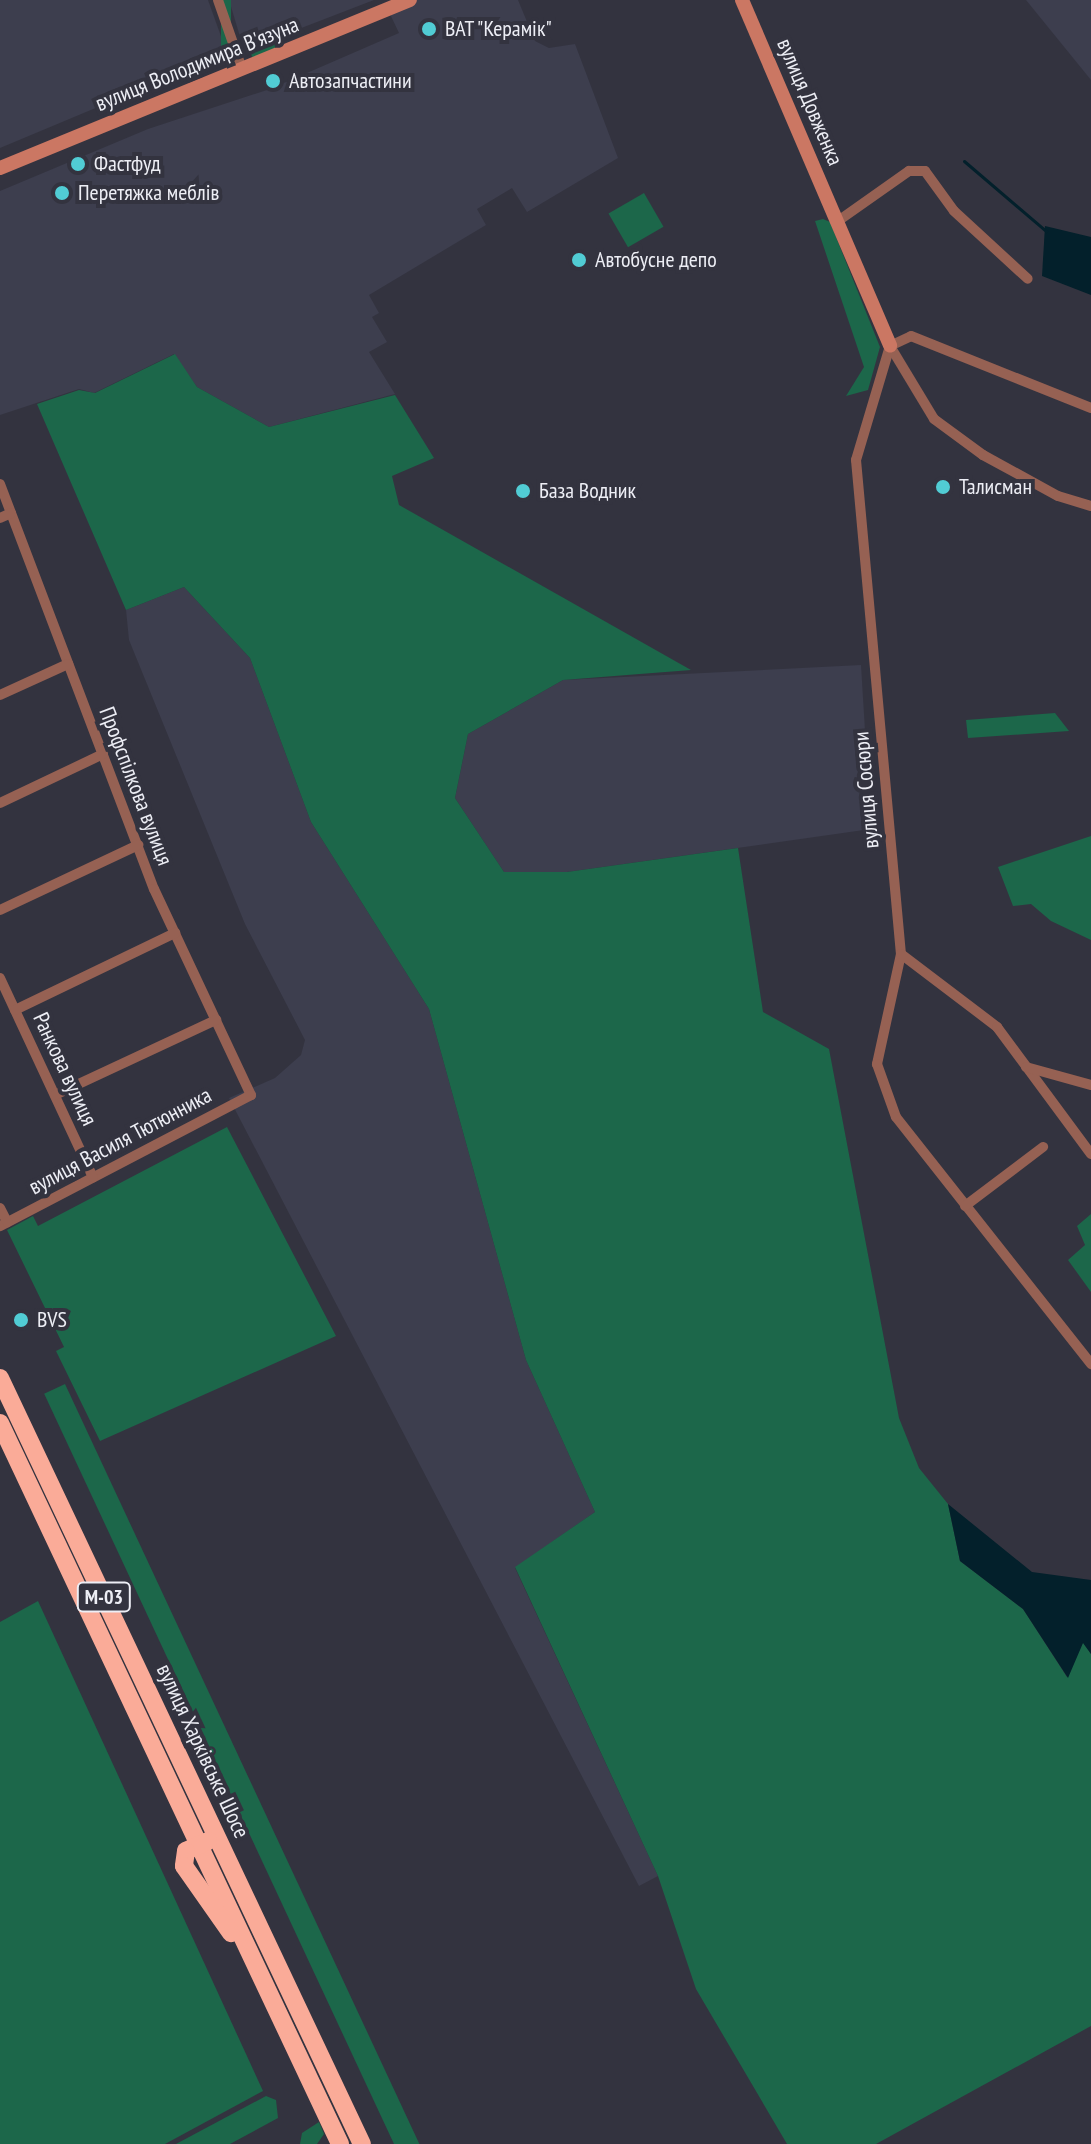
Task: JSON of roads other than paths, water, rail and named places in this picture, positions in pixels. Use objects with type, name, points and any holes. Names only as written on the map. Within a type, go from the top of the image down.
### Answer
[{"type":"highway","name":"вулиця Харківське Шосе","points":[[0,1378],[362,2144]]},
{"type":"highway","name":"вулиця Харківське Шосе","points":[[0,1423],[197,1842]]},
{"type":"highway","points":[[223,1850],[209,1841],[197,1842],[186,1851],[184,1866],[258,1971],[340,2144]]},
{"type":"main road","name":"вулиця Володимира В'язуна","points":[[0,168],[410,0]]},
{"type":"main road","name":"вулиця Довженка","points":[[742,0],[890,346]]},
{"type":"street","points":[[218,0],[242,69]]},
{"type":"street","points":[[838,221],[909,171],[925,171],[954,211],[1028,279]]},
{"type":"street","points":[[890,346],[911,336],[1091,408]]},
{"type":"street","name":"вулиця Довженка","points":[[890,346],[934,419],[995,462],[1058,496],[1091,506]]},
{"type":"street","name":"вулиця Сосюри","points":[[890,346],[856,460],[901,954],[878,1043],[882,1087],[896,1117],[1091,1364]]},
{"type":"street","name":"Профспілкова вулиця","points":[[0,484],[138,845],[175,933],[251,1095]]},
{"type":"street","points":[[0,518],[11,513]]},
{"type":"street","points":[[0,695],[68,664]]},
{"type":"street","points":[[0,803],[103,754]]},
{"type":"street","points":[[0,910],[138,845]]},
{"type":"street","points":[[15,1010],[175,933]]},
{"type":"street","points":[[901,954],[997,1027],[1091,1154]]},
{"type":"street","name":"Ранкова вулиця","points":[[0,978],[93,1177]]},
{"type":"street","points":[[55,1095],[216,1020]]},
{"type":"street","points":[[1026,1067],[1091,1085]]},
{"type":"street","name":"вулиця Василя Тютюнника","points":[[4,1224],[251,1095]]},
{"type":"street","points":[[965,1206],[1043,1147]]},
{"type":"street","points":[[0,1208],[4,1224]]},
{"type":"waterway","points":[[964,161],[1046,231]]},
{"type":"place","name":"ВАТ \"Керамік\"","points":[[429,29]]},
{"type":"place","name":"Автозапчастини","points":[[273,81]]},
{"type":"place","name":"Фастфуд","points":[[78,164]]},
{"type":"place","name":"Перетяжка меблів","points":[[62,193]]},
{"type":"place","name":"Автобусне депо","points":[[579,260]]},
{"type":"place","name":"Талисман","points":[[943,487]]},
{"type":"place","name":"База Водник","points":[[523,491]]},
{"type":"place","name":"BVS","points":[[21,1320]]}]
